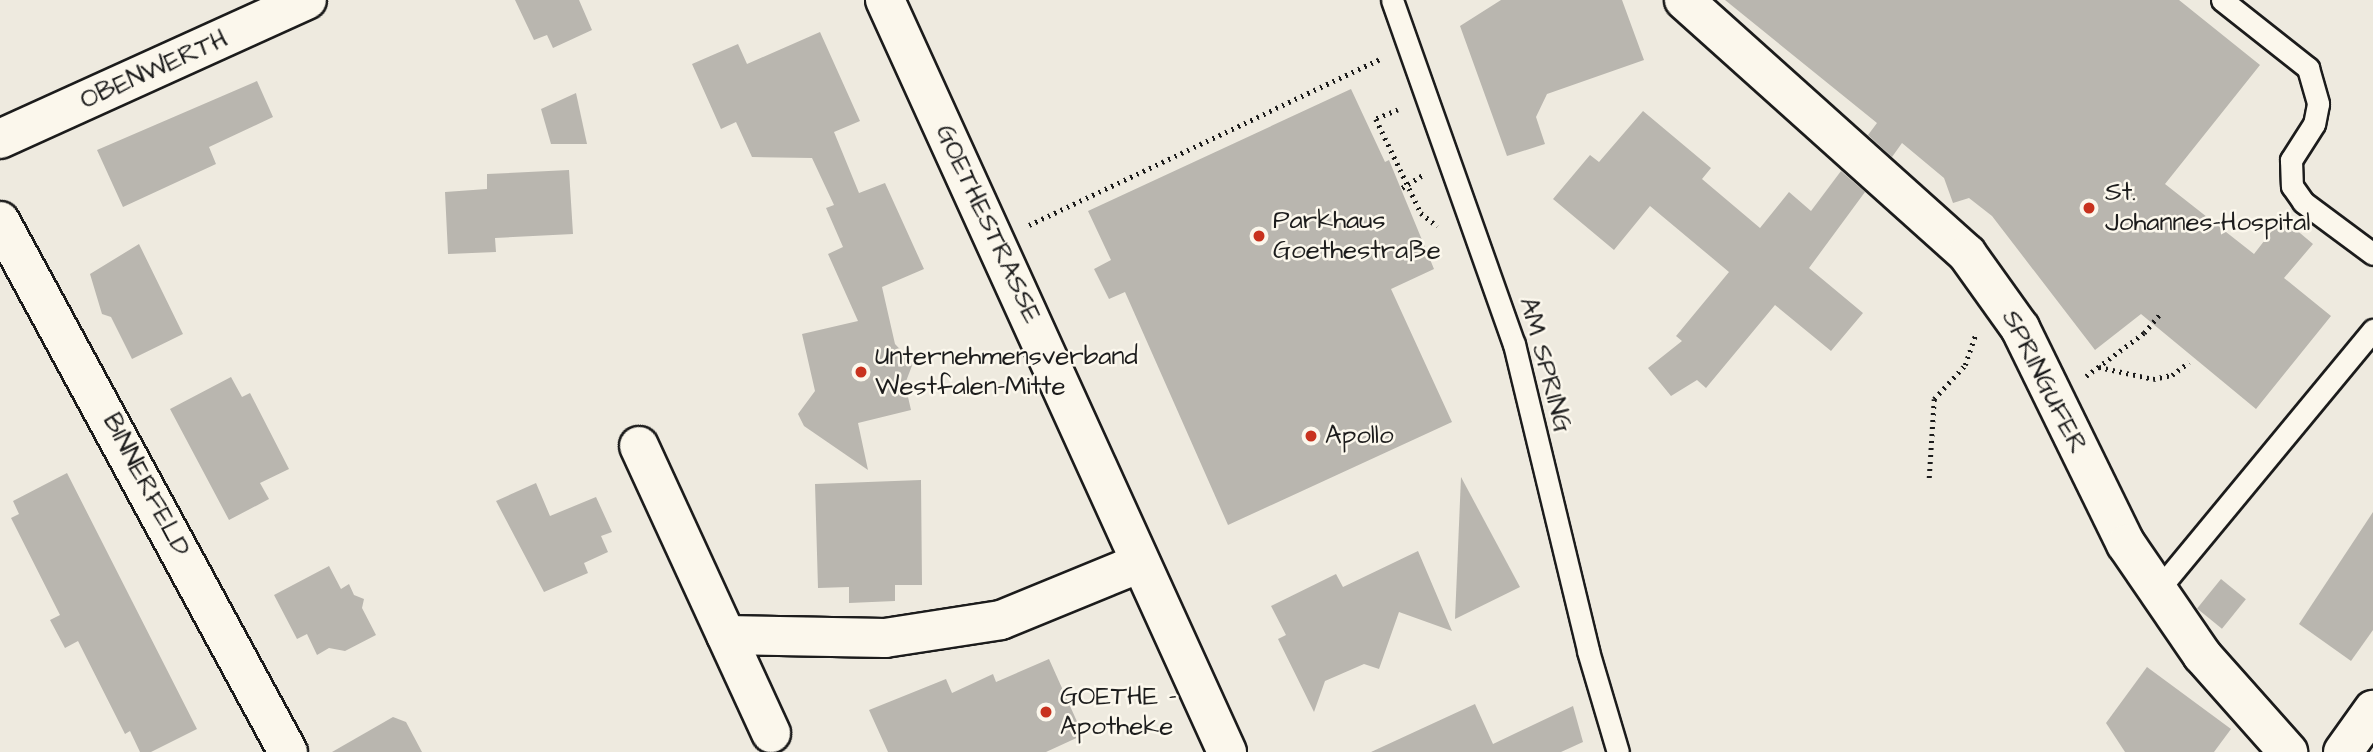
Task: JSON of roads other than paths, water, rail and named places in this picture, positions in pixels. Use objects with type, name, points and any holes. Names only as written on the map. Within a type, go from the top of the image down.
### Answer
[{"type":"street","name":"OBENWERTH","points":[[0,139],[307,0]]},
{"type":"street","name":"GOETHESTRASSE","points":[[886,0],[1227,752]]},
{"type":"street","name":"SPRINGUFER","points":[[1684,0],[1949,234],[2020,328],[2126,544],[2202,654],[2288,752]]},
{"type":"street","name":"BINNERFELD","points":[[0,221],[288,752]]},
{"type":"street","points":[[639,446],[771,733]]},
{"type":"street","points":[[726,635],[885,638],[1001,620],[1140,563]]},
{"type":"street","points":[[2343,752],[2373,709]]},
{"type":"lane","name":"AM SPRING","points":[[1392,0],[1411,44],[1514,344],[1588,651],[1618,752]]},
{"type":"lane","points":[[2222,0],[2308,68],[2318,104],[2314,124],[2291,160],[2292,186],[2303,202],[2373,254]]},
{"type":"lane","points":[[2157,591],[2373,330]]},
{"type":"place","name":"St. Johannes-Hospital","points":[[2089,208]]},
{"type":"place","name":"Parkhaus Goethestraße","points":[[1259,236]]},
{"type":"place","name":"Unternehmensverband Westfalen-Mitte","points":[[861,372]]},
{"type":"place","name":"Apollo","points":[[1311,436]]},
{"type":"place","name":"GOETHE - Apotheke","points":[[1046,712]]}]
